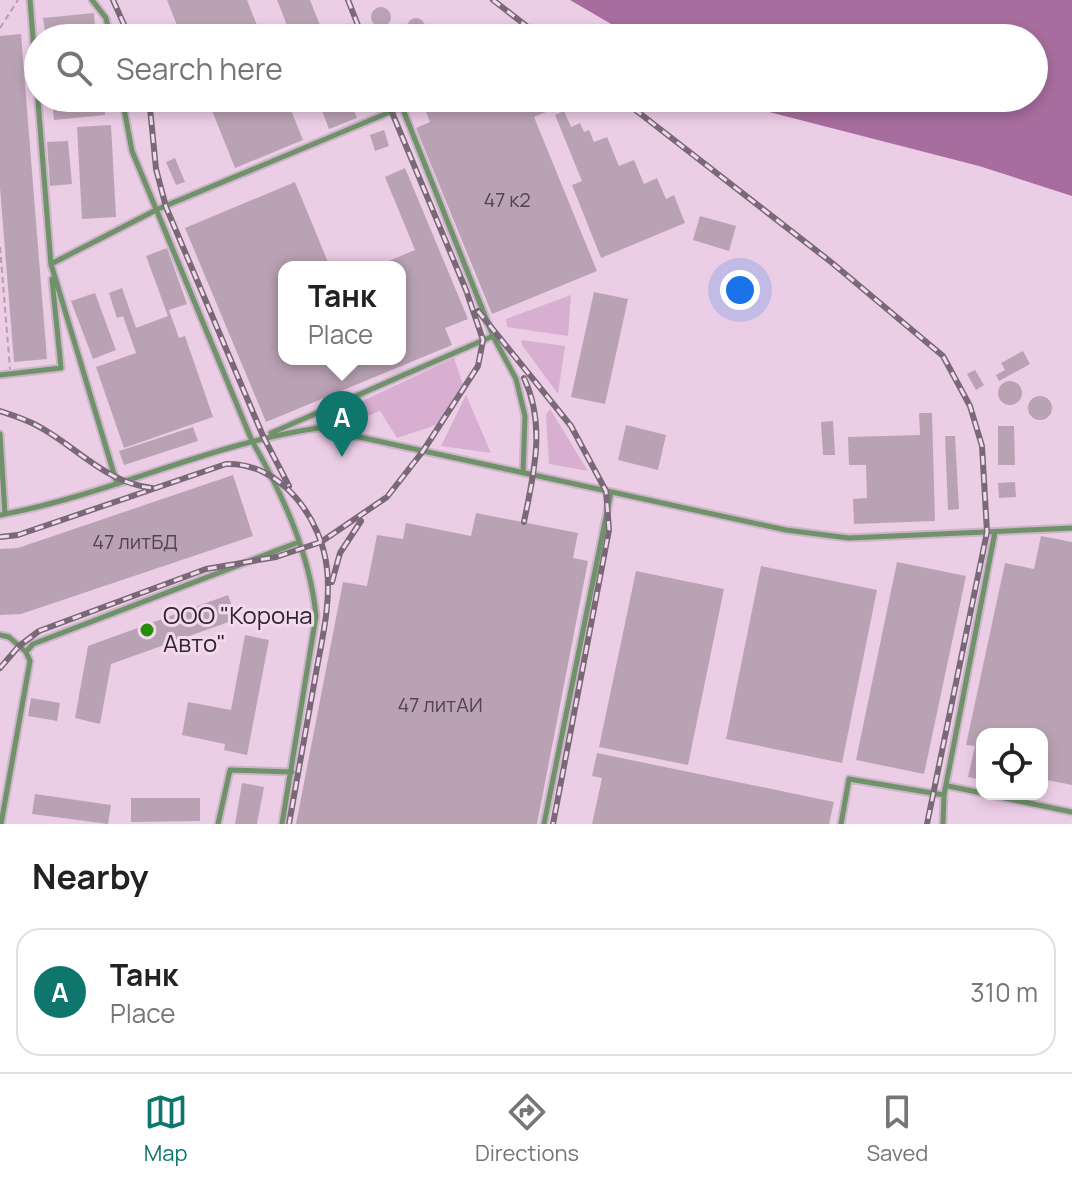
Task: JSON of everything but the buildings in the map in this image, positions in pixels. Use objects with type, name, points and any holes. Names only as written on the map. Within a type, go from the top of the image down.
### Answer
[{"type":"lane","points":[[30,0],[32,24]]},
{"type":"lane","points":[[92,0],[107,24]]},
{"type":"lane","points":[[0,375],[61,368],[39,112]]},
{"type":"lane","points":[[125,112],[132,151],[252,441],[271,474],[313,582],[316,616],[282,824]]},
{"type":"lane","points":[[51,264],[158,209],[390,112]]},
{"type":"lane","points":[[404,112],[493,336],[516,379],[522,398],[523,473]]},
{"type":"lane","points":[[51,264],[117,484]]},
{"type":"lane","points":[[0,434],[3,514],[117,484],[252,441],[493,336]]},
{"type":"lane","points":[[263,436],[318,428],[786,530],[849,538],[1072,528]]},
{"type":"lane","points":[[544,824],[611,492]]},
{"type":"lane","points":[[943,824],[944,795],[995,532]]},
{"type":"lane","points":[[26,652],[42,639],[299,542]]},
{"type":"lane","points":[[0,635],[9,637],[26,652],[30,661],[3,796],[1,824]]},
{"type":"lane","points":[[218,824],[230,770],[292,772]]},
{"type":"lane","points":[[841,824],[849,779],[944,795]]},
{"type":"lane","points":[[948,786],[976,792]]},
{"type":"lane","points":[[1013,800],[1072,812]]},
{"type":"path","points":[[0,28],[18,0]]},
{"type":"path","points":[[0,247],[10,374]]},
{"type":"shaded area","points":[[0,0],[570,0],[611,24],[24,24],[24,112],[769,112],[979,166],[1072,196],[1072,824],[0,824]]},
{"type":"shaded area","points":[[570,0],[1072,0],[1072,196],[979,166],[769,112],[1048,112],[1048,24],[611,24]]},
{"type":"shaded area","points":[[571,295],[568,336],[507,327],[506,319]]},
{"type":"shaded area","points":[[521,340],[565,346],[558,394],[522,345]]},
{"type":"shaded area","points":[[454,358],[463,385],[442,423],[397,438],[380,411],[345,425],[341,411]]},
{"type":"shaded area","points":[[466,395],[491,453],[441,446]]},
{"type":"shaded area","points":[[550,409],[588,471],[549,464],[546,415]]},
{"type":"railway","points":[[113,0],[124,24]]},
{"type":"railway","points":[[348,0],[357,24]]},
{"type":"railway","points":[[493,0],[524,24]]},
{"type":"railway","points":[[150,112],[156,169],[166,207],[263,436],[289,486]]},
{"type":"railway","points":[[0,668],[19,646],[39,631],[206,569],[276,557],[321,542],[387,497],[423,451],[478,366],[483,340],[466,290],[392,112]]},
{"type":"railway","points":[[638,112],[831,262],[943,356],[970,406],[982,446],[987,532],[927,824]]},
{"type":"railway","points":[[478,311],[571,426],[606,491],[609,530],[553,824]]},
{"type":"railway","points":[[524,378],[535,413],[536,431],[534,467],[524,522]]},
{"type":"railway","points":[[0,411],[36,425],[120,479],[152,488]]},
{"type":"railway","points":[[0,537],[18,535],[226,464],[246,466],[281,483],[295,497],[317,531],[327,569],[328,595],[289,824]]},
{"type":"railway","points":[[332,582],[340,553],[361,521]]},
{"type":"place","name":"Танк","points":[[342,457]]},
{"type":"place","name":"ООО \"Корона Авто\"","points":[[147,630]]}]
